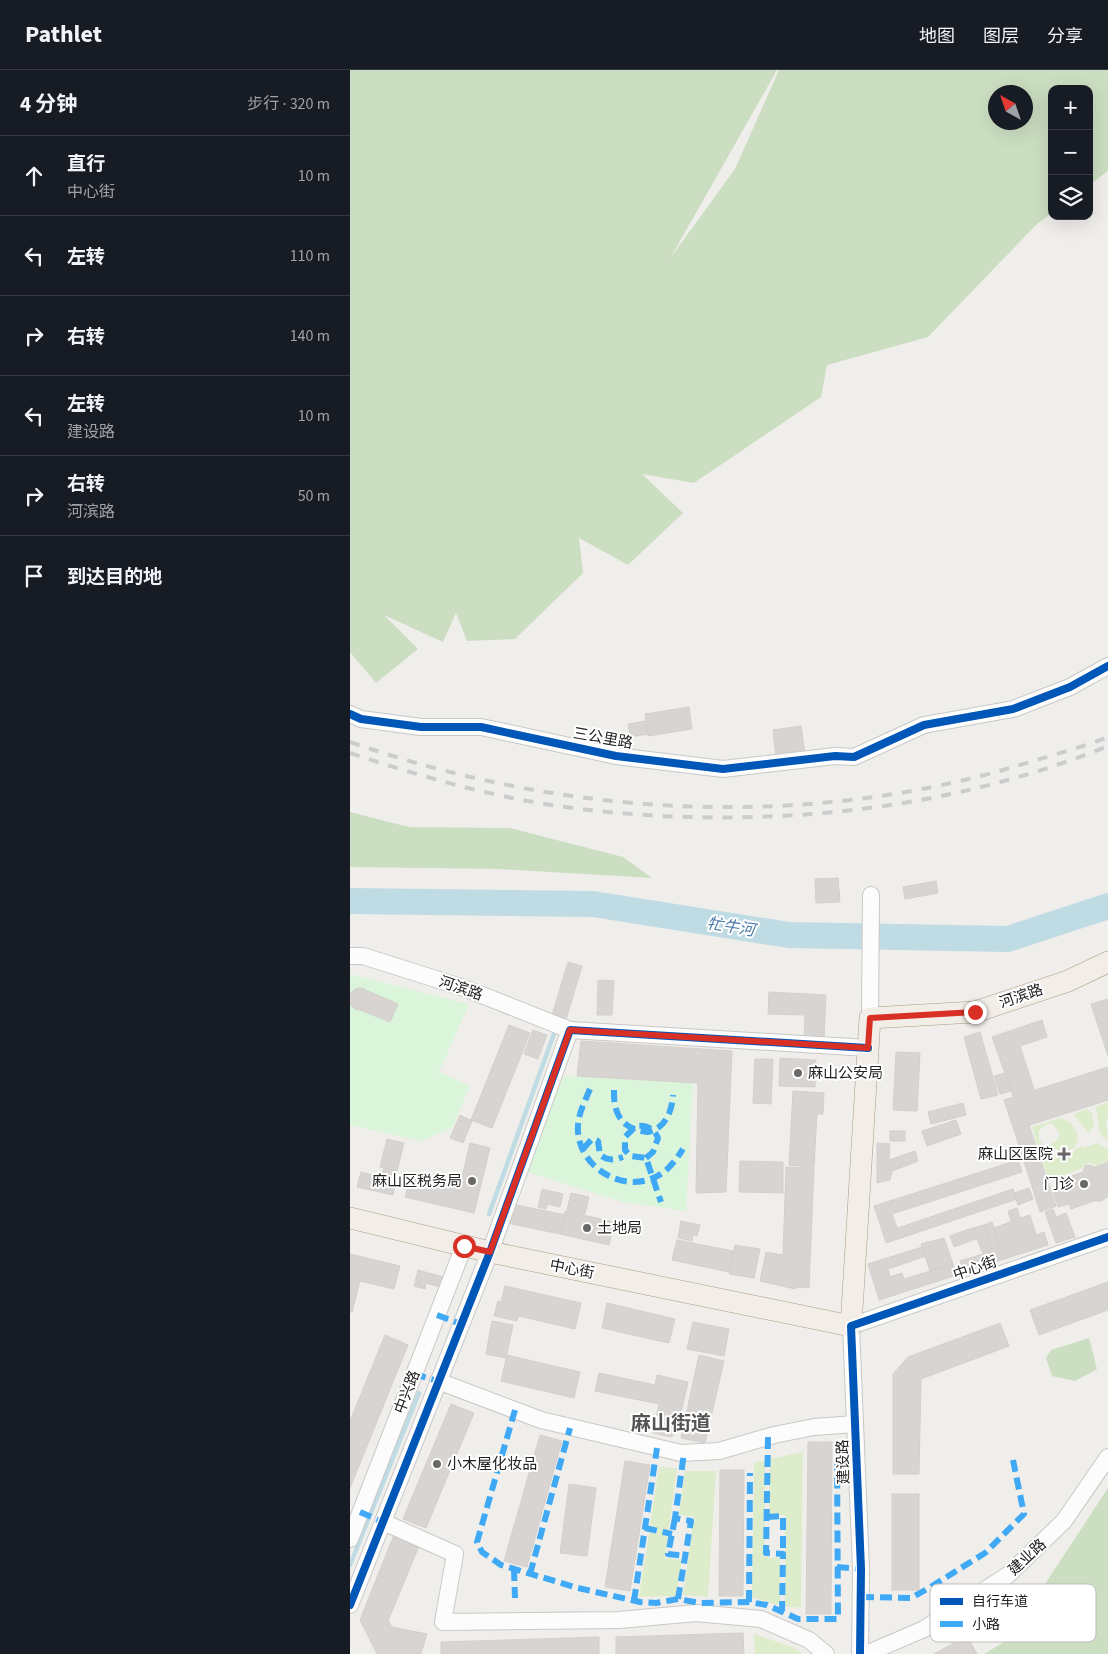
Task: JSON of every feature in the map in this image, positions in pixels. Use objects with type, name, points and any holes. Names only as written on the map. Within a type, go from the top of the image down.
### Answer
[{"type":"main road","name":"河滨路","points":[[870,1018],[975,1012],[1068,980],[1108,962]]},
{"type":"main road","name":"建设路","points":[[851,1326],[870,1018]]},
{"type":"main road","name":"中心街","points":[[350,1218],[490,1252],[851,1326]]},
{"type":"street","name":"三公里路","points":[[350,714],[361,719],[421,728],[481,727],[616,756],[723,769],[835,756],[854,757],[924,725],[1013,709],[1070,687],[1108,666]]},
{"type":"street","points":[[870,1018],[871,895]]},
{"type":"street","name":"河滨路","points":[[350,956],[363,956],[464,988],[570,1030],[868,1048]]},
{"type":"street","points":[[350,1605],[490,1252],[570,1030]]},
{"type":"street","name":"中心街","points":[[851,1326],[1108,1236]]},
{"type":"street","name":"中兴路","points":[[350,1538],[464,1246]]},
{"type":"street","name":"建设路","points":[[851,1326],[862,1597],[862,1651]]},
{"type":"street","points":[[438,1381],[541,1420],[680,1453],[719,1451],[774,1435],[814,1427],[855,1424]]},
{"type":"street","name":"建业路","points":[[994,1584],[1008,1575],[1064,1521],[1108,1457]]},
{"type":"street","points":[[383,1522],[455,1554],[443,1622],[619,1620],[696,1613],[762,1619],[809,1640],[826,1654]]},
{"type":"street","name":"建业路","points":[[862,1651],[930,1625]]},
{"type":"green space","points":[[350,70],[777,70],[671,257],[735,169],[779,70],[1108,70],[1108,171],[1093,182],[1093,85],[1048,85],[1048,216],[1037,224],[928,337],[827,365],[821,397],[694,483],[642,474],[683,513],[628,565],[579,538],[583,573],[515,639],[467,641],[456,613],[443,642],[384,615],[418,649],[376,683],[350,652]]},
{"type":"green space","points":[[350,812],[409,827],[510,828],[623,857],[652,878],[498,869],[350,867]]},
{"type":"green space","points":[[350,974],[469,1004],[439,1072],[470,1086],[452,1128],[420,1141],[350,1125]]},
{"type":"green space","points":[[564,1076],[693,1083],[686,1211],[623,1202],[527,1172],[540,1129]]},
{"type":"green space","points":[[1108,1102],[1108,1119],[1106,1120],[1108,1141],[1100,1134],[1096,1107]]},
{"type":"green space","points":[[1087,1109],[1092,1113],[1094,1126],[1089,1133],[1073,1114]]},
{"type":"green space","points":[[1060,1118],[1069,1122],[1076,1129],[1078,1138],[1074,1148],[1061,1152],[1049,1146],[1057,1140],[1060,1134],[1053,1124],[1049,1123],[1039,1130],[1039,1140],[1043,1144],[1038,1148],[1032,1127]]},
{"type":"green space","points":[[1098,1143],[1108,1149],[1108,1161],[1096,1165],[1089,1162],[1080,1169],[1049,1181],[1042,1160],[1046,1160],[1052,1154],[1065,1157],[1081,1146],[1083,1148]]},
{"type":"green space","points":[[1089,1338],[1097,1369],[1075,1381],[1052,1376],[1046,1358],[1051,1350]]},
{"type":"green space","points":[[803,1452],[801,1608],[785,1606],[785,1515],[769,1515],[770,1459]]},
{"type":"green space","points":[[765,1461],[765,1557],[780,1558],[780,1602],[777,1605],[752,1597],[754,1462]]},
{"type":"green space","points":[[659,1467],[677,1468],[665,1558],[682,1560],[676,1596],[639,1597]]},
{"type":"green space","points":[[685,1471],[716,1471],[708,1597],[683,1595],[694,1517],[679,1515]]},
{"type":"green space","points":[[1108,1488],[1108,1654],[984,1654],[1004,1642],[1096,1642],[1096,1584],[1045,1584]]},
{"type":"green space","points":[[754,1634],[795,1648],[802,1654],[755,1654]]},
{"type":"building","points":[[689,707],[692,729],[648,736],[645,714]]},
{"type":"building","points":[[646,721],[648,734],[630,737],[628,724]]},
{"type":"building","points":[[801,726],[805,755],[776,758],[773,730]]},
{"type":"building","points":[[600,734],[618,738],[615,751],[597,747]]},
{"type":"building","points":[[838,878],[840,902],[816,903],[815,879]]},
{"type":"building","points":[[936,881],[938,893],[905,899],[903,887]]},
{"type":"building","points":[[568,962],[582,966],[566,1020],[552,1015]]},
{"type":"building","points":[[598,980],[614,981],[612,1015],[597,1015]]},
{"type":"building","points":[[360,988],[370,995],[371,999],[364,1009],[360,1010],[350,1003],[349,999],[356,989]]},
{"type":"building","points":[[368,991],[398,1004],[390,1022],[360,1010]]},
{"type":"building","points":[[769,992],[826,995],[824,1041],[804,1040],[805,1015],[768,1014]]},
{"type":"building","points":[[1108,999],[1108,1056],[1091,1004]]},
{"type":"building","points":[[1042,1020],[1047,1037],[1020,1046],[1034,1089],[1013,1096],[992,1037]]},
{"type":"building","points":[[509,1025],[530,1033],[492,1128],[471,1120]]},
{"type":"building","points":[[533,1030],[547,1035],[538,1059],[524,1054]]},
{"type":"building","points":[[980,1032],[998,1095],[981,1099],[964,1037]]},
{"type":"building","points":[[581,1041],[732,1051],[726,1192],[696,1193],[698,1083],[577,1076]]},
{"type":"building","points":[[896,1052],[920,1053],[917,1111],[893,1110]]},
{"type":"building","name":"麻山公安局","points":[[780,1058],[816,1060],[815,1087],[779,1086]]},
{"type":"building","points":[[755,1059],[773,1059],[771,1104],[753,1103]]},
{"type":"building","points":[[1108,1067],[1108,1100],[1014,1130],[1004,1100]]},
{"type":"building","points":[[1005,1073],[1011,1091],[1000,1094],[994,1076]]},
{"type":"building","points":[[793,1091],[824,1093],[823,1114],[817,1114],[814,1167],[789,1165]]},
{"type":"building","points":[[963,1103],[966,1115],[931,1124],[928,1112]]},
{"type":"building","points":[[460,1115],[472,1121],[463,1143],[450,1138]]},
{"type":"building","points":[[956,1120],[961,1134],[927,1146],[922,1131]]},
{"type":"building","points":[[1029,1125],[1056,1206],[1040,1212],[1014,1130]]},
{"type":"building","points":[[890,1131],[905,1131],[905,1141],[890,1141]]},
{"type":"building","points":[[387,1139],[404,1143],[397,1171],[380,1167]]},
{"type":"building","name":"麻山区税务局","points":[[470,1143],[490,1148],[474,1213],[405,1197],[410,1178],[448,1187],[448,1183],[460,1186]]},
{"type":"building","points":[[877,1143],[890,1144],[889,1160],[915,1151],[918,1161],[892,1171],[890,1180],[877,1183]]},
{"type":"building","points":[[1018,1160],[1022,1172],[892,1214],[897,1228],[883,1233],[874,1206]]},
{"type":"building","points":[[740,1161],[783,1162],[783,1193],[739,1192]]},
{"type":"building","name":"门诊","points":[[1108,1162],[1108,1196],[1102,1201],[1094,1201],[1071,1209],[1069,1204],[1058,1207],[1053,1191],[1062,1188],[1059,1180],[1083,1172],[1085,1166],[1095,1167]]},
{"type":"building","points":[[786,1167],[814,1168],[809,1288],[798,1287],[795,1289],[760,1281],[766,1252],[783,1255]]},
{"type":"building","points":[[384,1168],[396,1171],[393,1180],[382,1177]]},
{"type":"building","points":[[361,1172],[396,1181],[393,1195],[357,1187]]},
{"type":"building","points":[[1029,1188],[1033,1199],[1018,1205],[1014,1193]]},
{"type":"building","points":[[542,1189],[563,1194],[560,1207],[547,1204],[546,1209],[538,1207]]},
{"type":"building","points":[[1013,1189],[1017,1199],[886,1243],[883,1233]]},
{"type":"building","points":[[571,1193],[589,1197],[585,1214],[567,1210]]},
{"type":"building","points":[[512,1204],[565,1215],[560,1234],[507,1223]]},
{"type":"building","points":[[1017,1208],[1020,1218],[1030,1215],[1036,1235],[1044,1232],[1048,1245],[964,1272],[960,1261],[983,1254],[973,1228],[984,1225],[991,1249],[999,1246],[994,1228],[1010,1222],[1015,1233],[1008,1211]]},
{"type":"building","points":[[1053,1209],[1056,1217],[1066,1213],[1075,1237],[1056,1243],[1045,1212]]},
{"type":"building","name":"土地局","points":[[565,1211],[614,1222],[609,1245],[560,1234]]},
{"type":"building","points":[[681,1221],[700,1225],[697,1236],[693,1235],[692,1241],[678,1238]]},
{"type":"building","points":[[992,1222],[999,1246],[991,1249],[984,1225]]},
{"type":"building","points":[[972,1228],[976,1239],[954,1247],[950,1236]]},
{"type":"building","points":[[944,1238],[953,1264],[930,1271],[921,1244]]},
{"type":"building","points":[[677,1240],[733,1251],[729,1272],[672,1260]]},
{"type":"building","points":[[735,1245],[760,1249],[754,1278],[729,1274]]},
{"type":"building","points":[[922,1247],[926,1256],[888,1269],[890,1277],[902,1273],[904,1279],[953,1264],[957,1275],[879,1300],[868,1264]]},
{"type":"building","points":[[350,1254],[400,1266],[394,1289],[360,1281],[352,1312],[350,1312]]},
{"type":"building","points":[[418,1270],[443,1277],[440,1287],[426,1283],[425,1289],[414,1286]]},
{"type":"building","points":[[1108,1282],[1108,1310],[1039,1335],[1030,1310]]},
{"type":"building","points":[[505,1286],[581,1303],[575,1329],[518,1316],[517,1321],[494,1316],[498,1301],[501,1302]]},
{"type":"building","points":[[607,1303],[675,1319],[669,1343],[602,1328]]},
{"type":"building","points":[[492,1321],[513,1325],[506,1358],[486,1354]]},
{"type":"building","points":[[693,1322],[729,1329],[724,1356],[687,1349]]},
{"type":"building","points":[[1000,1323],[1009,1346],[921,1379],[919,1474],[893,1474],[893,1374],[908,1357]]},
{"type":"building","points":[[385,1335],[408,1345],[350,1488],[350,1421]]},
{"type":"building","points":[[507,1355],[580,1372],[574,1398],[501,1381]]},
{"type":"building","points":[[699,1355],[724,1361],[705,1443],[681,1438]]},
{"type":"building","points":[[599,1373],[655,1385],[657,1375],[688,1382],[681,1413],[677,1414],[672,1437],[653,1433],[659,1404],[595,1391]]},
{"type":"building","points":[[451,1404],[474,1413],[426,1528],[403,1519]]},
{"type":"building","points":[[540,1435],[562,1441],[527,1567],[504,1561]]},
{"type":"building","points":[[808,1442],[832,1442],[831,1614],[806,1614]]},
{"type":"building","points":[[625,1461],[650,1465],[630,1591],[605,1587]]},
{"type":"building","points":[[720,1470],[744,1470],[743,1596],[719,1596]]},
{"type":"building","points":[[569,1484],[596,1488],[587,1556],[560,1553]]},
{"type":"building","points":[[892,1494],[919,1494],[919,1590],[892,1590]]},
{"type":"building","points":[[394,1535],[419,1546],[388,1621],[392,1627],[427,1634],[421,1654],[377,1654],[360,1620]]},
{"type":"building","points":[[743,1633],[744,1654],[616,1654],[616,1637]]},
{"type":"building","points":[[599,1637],[599,1654],[441,1654],[441,1642]]},
{"type":"building","points":[[956,1642],[970,1642],[977,1654],[934,1654]]},
{"type":"waterway","name":"牤牛河","points":[[350,901],[593,904],[789,935],[1008,939],[1108,906]]},
{"type":"waterway","points":[[489,1214],[554,1034]]},
{"type":"waterway","points":[[350,1565],[419,1393]]},
{"type":"railway","points":[[350,742],[433,768],[517,787],[603,800],[689,806],[775,806],[861,799],[946,784],[1030,762],[1108,737]]},
{"type":"railway","points":[[350,753],[456,785],[537,803],[633,814],[702,817],[771,816],[840,811],[909,802],[977,788],[1043,769],[1108,746]]},
{"type":"marked path","points":[[590,1089],[582,1107],[578,1125],[579,1139],[591,1162],[601,1171],[613,1178],[640,1182],[658,1176],[667,1170],[683,1149]]},
{"type":"marked path","points":[[614,1090],[615,1107],[621,1120],[632,1128],[648,1132],[664,1123],[671,1107],[673,1095]]},
{"type":"marked path","points":[[646,1158],[653,1152],[658,1138],[649,1128],[636,1126],[625,1137],[625,1150],[630,1156],[646,1158],[661,1202]]},
{"type":"marked path","points":[[583,1149],[592,1139],[598,1141],[600,1155],[603,1157],[611,1159],[623,1157]]},
{"type":"marked path","points":[[437,1315],[461,1324]]},
{"type":"marked path","points":[[414,1374],[438,1381]]},
{"type":"marked path","points":[[515,1410],[477,1542],[482,1552],[501,1565],[578,1588],[640,1602],[656,1603],[678,1599],[700,1603],[749,1602],[767,1605],[798,1619],[838,1619],[837,1454]]},
{"type":"marked path","points":[[530,1574],[570,1428]]},
{"type":"marked path","points":[[768,1437],[766,1553],[783,1554],[782,1611]]},
{"type":"marked path","points":[[634,1601],[657,1448]]},
{"type":"marked path","points":[[678,1599],[691,1521],[675,1518],[684,1453]]},
{"type":"marked path","points":[[935,1584],[985,1553],[1024,1514],[1013,1460]]},
{"type":"marked path","points":[[749,1602],[750,1473]]},
{"type":"marked path","points":[[360,1512],[383,1522]]},
{"type":"marked path","points":[[767,1517],[783,1516],[783,1554]]},
{"type":"marked path","points":[[675,1518],[668,1554],[685,1556]]},
{"type":"marked path","points":[[645,1528],[672,1534]]},
{"type":"marked path","points":[[837,1567],[861,1569]]},
{"type":"marked path","points":[[514,1569],[515,1598]]},
{"type":"marked path","points":[[862,1597],[911,1598],[930,1587]]},
{"type":"cycle path","points":[[350,714],[361,719],[421,727],[481,727],[616,756],[723,769],[835,756],[854,757],[924,725],[1013,709],[1070,687],[1108,666]]},
{"type":"cycle path","points":[[350,1605],[490,1252],[570,1030],[868,1048]]},
{"type":"cycle path","points":[[860,1654],[861,1569],[851,1326],[1108,1237]]},
{"type":"place","name":"麻山公安局","points":[[798,1073]]},
{"type":"place","name":"麻山区医院","points":[[1064,1154]]},
{"type":"place","name":"麻山区税务局","points":[[472,1181]]},
{"type":"place","name":"门诊","points":[[1084,1184]]},
{"type":"place","name":"土地局","points":[[587,1228]]},
{"type":"place","name":"小木屋化妆品","points":[[437,1464]]},
{"type":"district","name":"麻山街道","points":[[671,1423]]},
{"type":"route","points":[[464,1246],[490,1252],[570,1030],[868,1048],[870,1018],[975,1012]]}]
